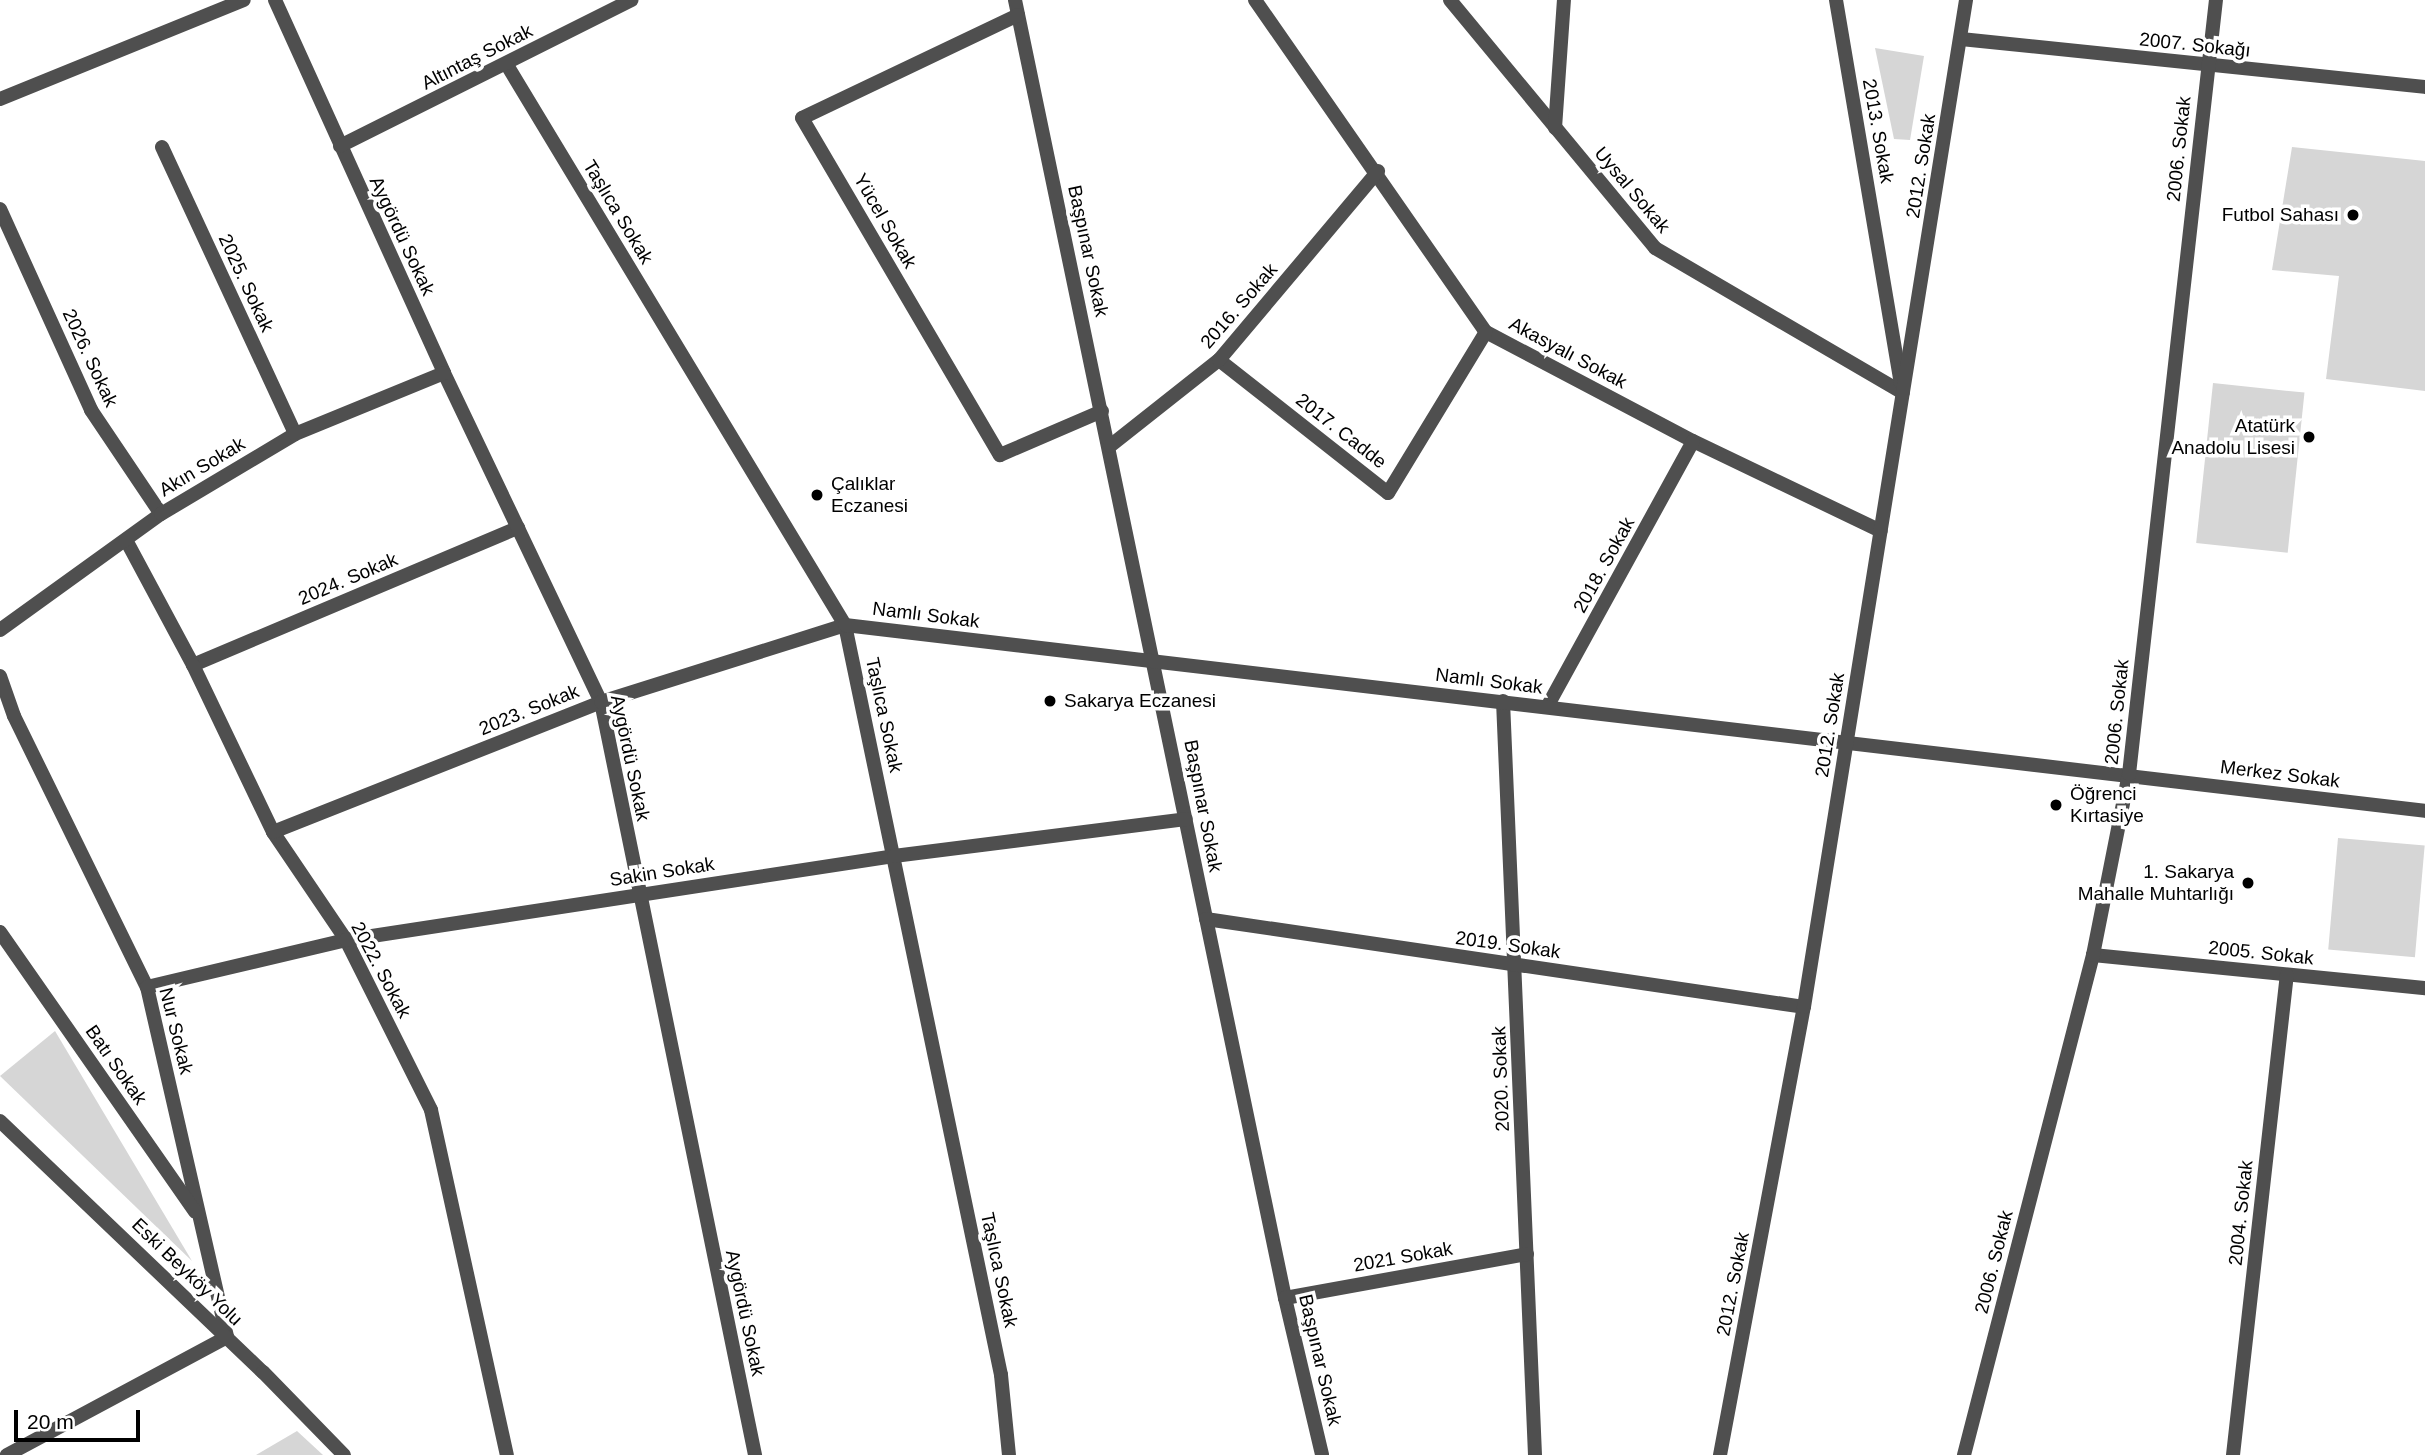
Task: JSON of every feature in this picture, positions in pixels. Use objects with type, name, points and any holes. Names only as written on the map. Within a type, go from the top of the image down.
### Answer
[{"type":"street","points":[[0,99],[244,0]]},
{"type":"street","name":"Aygördü Sokak","points":[[275,0],[444,373],[601,702],[638,895],[755,1455]]},
{"type":"street","name":"Altıntaş Sokak","points":[[340,146],[507,65],[631,0]]},
{"type":"street","name":"Akasyalı Sokak","points":[[1255,0],[1378,172],[1486,332],[1693,441],[1881,531]]},
{"type":"street","name":"Uysal Sokak","points":[[1450,0],[1655,248],[1902,393]]},
{"type":"street","points":[[1555,128],[1564,0]]},
{"type":"street","name":"2013. Sokak","points":[[1836,0],[1902,393]]},
{"type":"street","name":"2012. Sokak","points":[[1720,1455],[1804,1007],[1966,0]]},
{"type":"street","name":"2006. Sokak","points":[[1964,1455],[2093,956],[2129,774],[2216,0]]},
{"type":"street","name":"Başpınar Sokak","points":[[1016,7],[1110,446],[1285,1298],[1322,1455]]},
{"type":"street","name":"Yücel Sokak","points":[[1016,7],[802,118],[1000,455],[1102,411]]},
{"type":"street","name":"2007. Sokağı","points":[[1961,39],[2425,87]]},
{"type":"street","name":"Taşlıca Sokak","points":[[507,65],[845,625],[1001,1375],[1009,1455]]},
{"type":"street","name":"2025. Sokak","points":[[162,147],[295,434]]},
{"type":"street","name":"2016. Sokak","points":[[1110,446],[1219,360],[1378,172]]},
{"type":"street","name":"2026. Sokak","points":[[0,209],[91,410],[161,514]]},
{"type":"street","name":"2017. Cadde","points":[[1219,360],[1388,493],[1486,332]]},
{"type":"street","name":"Akın Sokak","points":[[0,630],[161,514],[295,434],[444,373]]},
{"type":"street","name":"2018. Sokak","points":[[1548,707],[1693,441]]},
{"type":"street","name":"2024. Sokak","points":[[193,665],[518,528]]},
{"type":"street","name":"2022. Sokak","points":[[126,540],[193,665],[273,832],[346,940],[431,1110],[507,1455]]},
{"type":"street","name":"Namlı Sokak","points":[[845,625],[2129,774]]},
{"type":"street","name":"2023. Sokak","points":[[273,832],[601,702],[845,625]]},
{"type":"street","name":"Nur Sokak","points":[[0,676],[14,716],[147,987],[227,1337]]},
{"type":"street","name":"2020. Sokak","points":[[1503,701],[1535,1455]]},
{"type":"street","name":"Merkez Sokak","points":[[2129,774],[2425,811]]},
{"type":"street","name":"Sakin Sokak","points":[[147,987],[346,940],[894,856],[1186,819]]},
{"type":"street","name":"2019. Sokak","points":[[1206,919],[1804,1007]]},
{"type":"street","name":"Batı Sokak","points":[[0,932],[200,1219]]},
{"type":"street","name":"2005. Sokak","points":[[2093,956],[2425,988]]},
{"type":"street","name":"2004. Sokak","points":[[2233,1455],[2287,975]]},
{"type":"street","name":"Eski Beyköy Yolu","points":[[0,1121],[227,1337],[344,1455]]},
{"type":"street","name":"2021 Sokak","points":[[1285,1298],[1527,1254]]},
{"type":"street","points":[[8,1455],[227,1337]]},
{"type":"shaded area","points":[[1875,48],[1924,56],[1910,140],[1894,139]]},
{"type":"shaded area","name":"Futbol Sahası","points":[[2292,147],[2425,161],[2425,391],[2326,379],[2339,276],[2272,270]]},
{"type":"shaded area","points":[[2213,383],[2304,393],[2288,553],[2196,543]]},
{"type":"shaded area","points":[[2338,838],[2425,846],[2415,957],[2328,950]]},
{"type":"shaded area","points":[[55,1031],[192,1261],[0,1076]]},
{"type":"shaded area","points":[[297,1431],[323,1455],[256,1455]]},
{"type":"place","name":"Futbol Sahası","points":[[2353,215]]},
{"type":"place","name":"Atatürk Anadolu Lisesi","points":[[2309,437]]},
{"type":"place","name":"Çalıklar Eczanesi","points":[[817,495]]},
{"type":"place","name":"Sakarya Eczanesi","points":[[1050,701]]},
{"type":"place","name":"Öğrenci Kırtasiye","points":[[2056,805]]},
{"type":"place","name":"1. Sakarya Mahalle Muhtarlığı","points":[[2248,883]]}]
